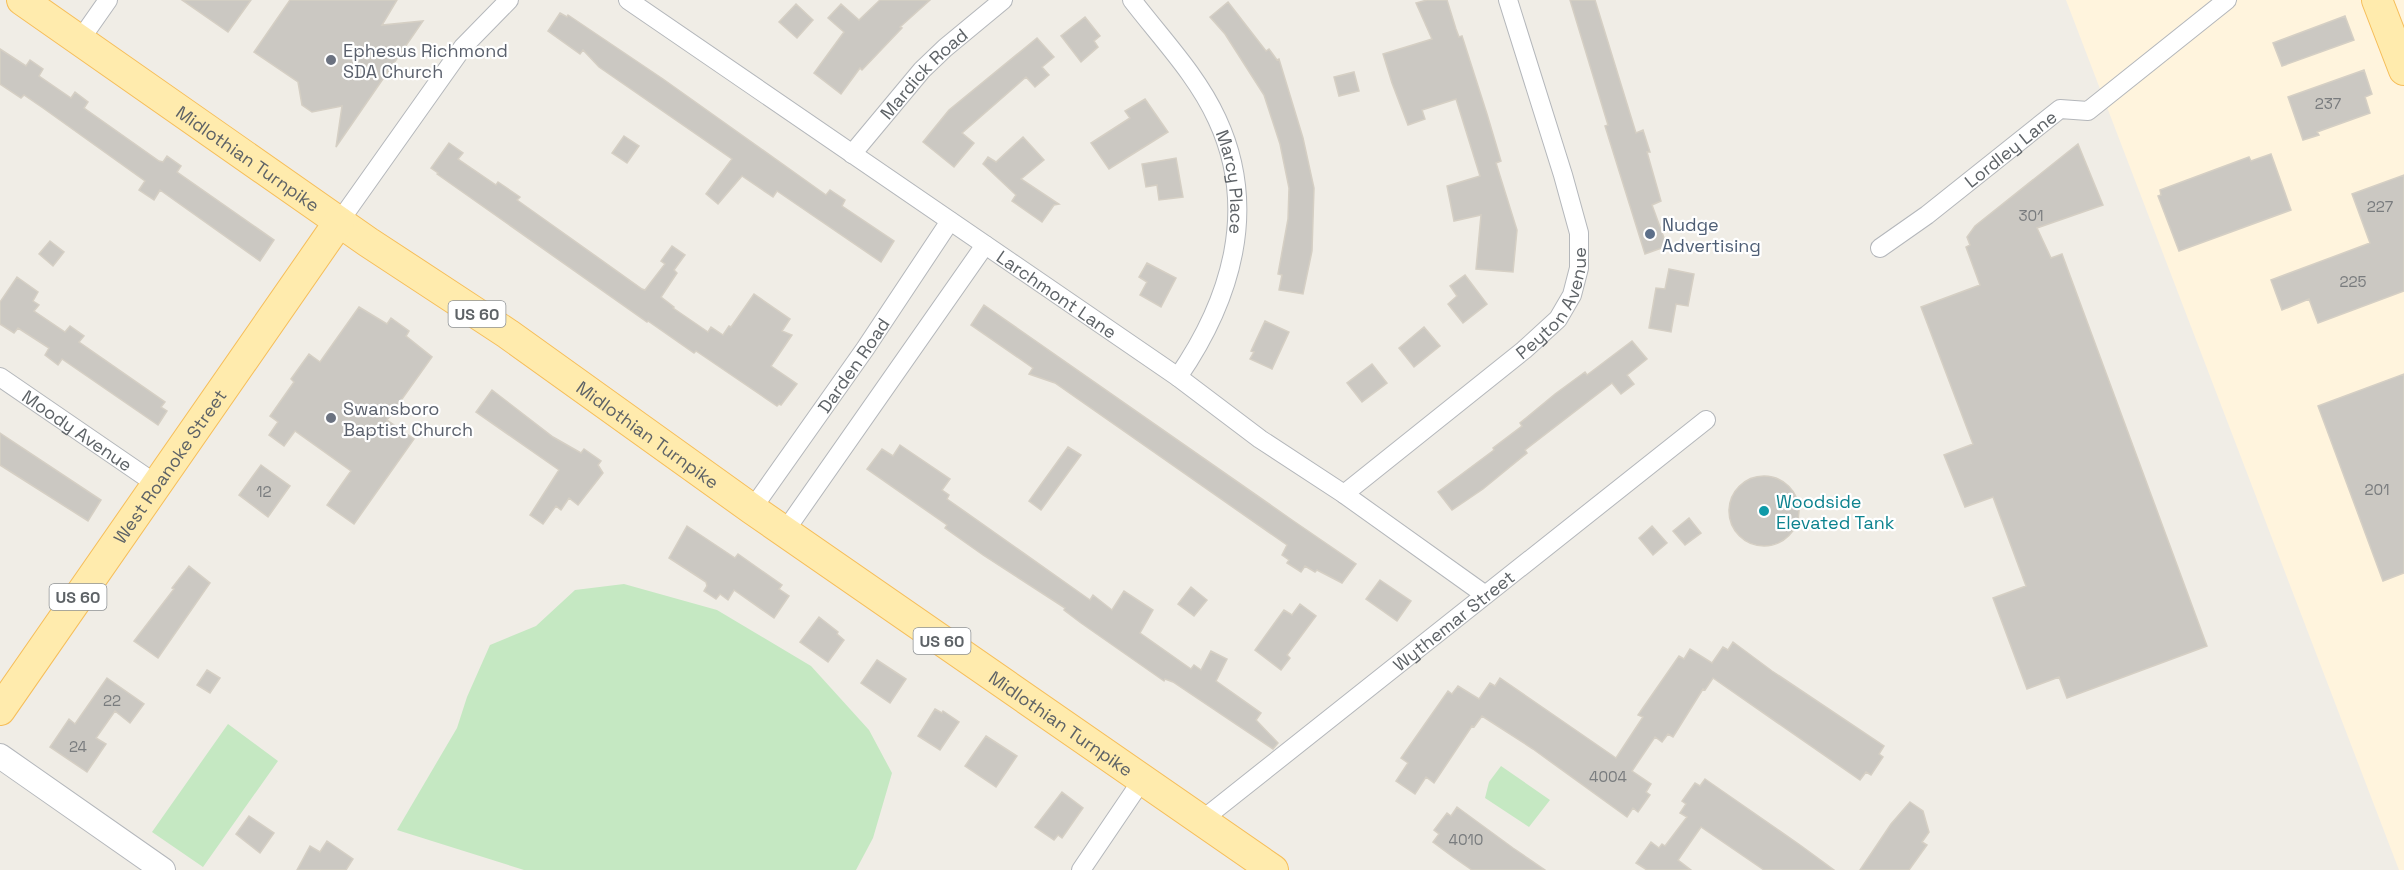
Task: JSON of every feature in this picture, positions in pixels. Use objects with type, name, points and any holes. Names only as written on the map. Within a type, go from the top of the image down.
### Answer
[{"type":"main road","name":"Midlothian Turnpike","points":[[22,0],[339,222],[508,334],[752,509],[1273,870]]},
{"type":"main road","points":[[2377,0],[2404,70]]},
{"type":"main road","name":"West Roanoke Street","points":[[0,710],[339,222]]},
{"type":"street","points":[[80,40],[108,0]]},
{"type":"street","points":[[339,222],[463,46],[509,0]]},
{"type":"street","name":"Larchmont Lane","points":[[628,0],[1178,377],[1260,440],[1344,494],[1484,594]]},
{"type":"street","name":"Mardick Road","points":[[852,154],[922,70],[1004,0]]},
{"type":"street","name":"Marcy Place","points":[[1132,0],[1202,92],[1217,119],[1236,177],[1238,212],[1236,243],[1224,291],[1194,354],[1178,377]]},
{"type":"street","name":"Peyton Avenue","points":[[1344,494],[1524,350],[1558,319],[1572,295],[1579,268],[1579,233],[1508,0]]},
{"type":"street","name":"Lordley Lane","points":[[1880,248],[1928,215],[2060,109],[2088,111],[2227,0]]},
{"type":"street","name":"Darden Road","points":[[752,509],[865,349],[950,220]]},
{"type":"street","points":[[785,531],[986,245]]},
{"type":"street","name":"Moody Avenue","points":[[0,377],[156,484]]},
{"type":"street","name":"Wythemar Street","points":[[1202,820],[1706,420]]},
{"type":"street","points":[[0,756],[163,870]]},
{"type":"street","points":[[1081,870],[1142,780]]},
{"type":"shaded area","points":[[2066,0],[2404,0],[2404,870],[2399,870]]},
{"type":"green space","points":[[624,584],[717,610],[811,666],[869,730],[892,773],[873,838],[856,870],[524,870],[397,830],[457,728],[467,697],[490,645],[536,626],[575,590]]},
{"type":"green space","points":[[228,724],[278,761],[203,867],[152,832]]},
{"type":"green space","points":[[1501,766],[1550,800],[1529,827],[1485,798],[1489,782]]},
{"type":"building","points":[[182,0],[251,0],[228,32]]},
{"type":"building","name":"Ephesus Richmond SDA Church","points":[[290,0],[397,0],[382,25],[423,21],[336,147],[342,106],[312,112],[302,105],[298,82],[254,52]]},
{"type":"building","points":[[880,0],[930,0],[900,27],[902,28],[862,70],[860,68],[841,94],[814,73],[844,32],[828,18],[841,4],[859,20]]},
{"type":"building","points":[[1427,0],[1447,0],[1459,37],[1462,36],[1487,114],[1501,161],[1496,163],[1517,230],[1513,272],[1476,269],[1481,215],[1454,221],[1447,186],[1480,176],[1456,99],[1422,110],[1425,119],[1408,125],[1392,83],[1383,54],[1432,39],[1416,3]]},
{"type":"building","points":[[1570,0],[1595,0],[1636,133],[1643,130],[1650,152],[1647,152],[1661,201],[1652,205],[1667,246],[1645,254],[1605,126],[1608,125]]},
{"type":"building","points":[[1228,2],[1266,51],[1269,49],[1277,60],[1279,59],[1303,138],[1314,188],[1312,251],[1303,294],[1279,290],[1282,275],[1278,274],[1288,219],[1289,188],[1280,144],[1264,95],[1225,34],[1210,17]]},
{"type":"building","points":[[796,4],[813,20],[797,38],[779,22]]},
{"type":"building","points":[[560,13],[567,17],[568,15],[663,79],[826,195],[830,190],[845,200],[842,206],[894,241],[881,262],[777,191],[773,197],[742,176],[718,204],[706,194],[732,159],[599,67],[583,50],[580,54],[548,31]]},
{"type":"building","points":[[2345,16],[2354,40],[2282,66],[2273,43]]},
{"type":"building","points":[[1085,17],[1100,36],[1094,41],[1098,47],[1081,62],[1061,36]]},
{"type":"building","points":[[1037,38],[1054,57],[1042,67],[1049,75],[1035,87],[1026,77],[962,133],[974,143],[954,167],[923,142],[949,110]]},
{"type":"building","points":[[0,49],[26,66],[30,60],[43,69],[39,76],[71,98],[75,92],[88,102],[84,108],[159,161],[163,162],[167,156],[181,166],[177,172],[274,240],[260,261],[160,190],[154,200],[139,190],[145,181],[24,95],[21,98],[0,84]]},
{"type":"building","points":[[2364,70],[2372,94],[2365,97],[2370,113],[2317,132],[2319,135],[2303,140],[2288,97]]},
{"type":"building","points":[[1354,72],[1359,91],[1339,96],[1334,77]]},
{"type":"building","points":[[1145,99],[1168,132],[1109,169],[1091,143],[1130,118],[1125,111]]},
{"type":"building","points":[[624,136],[639,146],[627,163],[612,153]]},
{"type":"building","points":[[1023,137],[1044,160],[1021,179],[1059,204],[1054,205],[1042,222],[1012,201],[1016,195],[983,164],[988,157],[996,162]]},
{"type":"building","points":[[449,143],[463,153],[458,159],[496,185],[498,182],[520,197],[517,200],[642,289],[645,290],[665,264],[661,261],[672,246],[685,255],[674,270],[677,273],[661,297],[708,332],[711,327],[723,335],[754,294],[790,319],[782,331],[792,335],[771,366],[797,384],[781,405],[777,406],[696,351],[694,353],[647,322],[437,174],[431,168]]},
{"type":"building","points":[[2078,144],[2103,205],[2037,228],[2051,258],[2062,254],[2207,646],[2067,698],[2059,677],[2027,689],[1993,598],[2026,586],[1993,497],[1965,507],[1944,455],[1973,444],[1921,307],[1980,285],[1966,247],[1970,245],[1967,237],[1975,226]]},
{"type":"building","points":[[2271,154],[2291,210],[2179,251],[2158,196],[2161,195],[2160,190],[2249,157],[2251,161]]},
{"type":"building","points":[[1176,158],[1183,197],[1159,200],[1157,185],[1146,187],[1142,164]]},
{"type":"building","points":[[2404,175],[2404,291],[2318,323],[2309,299],[2282,310],[2271,280],[2370,243],[2352,194]]},
{"type":"building","points":[[50,241],[64,252],[53,266],[39,254]]},
{"type":"building","points":[[1147,263],[1176,278],[1161,307],[1140,295],[1147,282],[1139,277]]},
{"type":"building","points":[[1669,269],[1694,274],[1688,306],[1676,304],[1671,332],[1649,328],[1656,288],[1665,289]]},
{"type":"building","points":[[1465,275],[1487,304],[1463,323],[1448,304],[1457,296],[1450,286]]},
{"type":"building","points":[[17,277],[38,292],[33,301],[39,305],[34,311],[65,332],[70,326],[84,336],[79,342],[165,402],[161,407],[167,411],[158,425],[62,359],[58,365],[45,355],[49,348],[18,328],[14,333],[0,324],[0,302]]},
{"type":"building","points":[[984,305],[1356,564],[1342,583],[1305,566],[1301,572],[1287,563],[1289,560],[1282,555],[1287,545],[1055,383],[1029,374],[1033,368],[971,325]]},
{"type":"building","name":"Swansboro Baptist Church","points":[[359,307],[387,324],[391,318],[409,331],[406,336],[432,357],[387,420],[414,439],[354,524],[327,505],[351,471],[295,431],[284,446],[269,435],[278,422],[270,416],[294,382],[291,379],[309,354],[320,362]]},
{"type":"building","points":[[1265,321],[1289,332],[1272,369],[1250,359],[1254,352],[1251,351]]},
{"type":"building","points":[[1424,327],[1440,346],[1414,367],[1399,348]]},
{"type":"building","points":[[1632,341],[1647,359],[1627,375],[1634,384],[1621,394],[1612,383],[1525,450],[1527,453],[1483,489],[1452,510],[1438,492],[1494,450],[1493,448],[1522,426],[1520,423],[1555,394],[1585,372],[1587,375]]},
{"type":"building","points":[[1372,364],[1387,383],[1362,402],[1347,383]]},
{"type":"building","points":[[2404,374],[2404,573],[2383,581],[2318,406]]},
{"type":"building","points":[[492,390],[553,437],[581,453],[584,449],[601,461],[598,465],[603,473],[578,505],[569,498],[561,510],[556,506],[543,524],[530,515],[559,470],[476,412]]},
{"type":"building","points":[[0,433],[101,500],[88,521],[0,465]]},
{"type":"building","points":[[900,445],[950,479],[942,490],[949,495],[947,499],[1090,600],[1093,595],[1112,610],[1124,591],[1153,610],[1140,633],[1191,669],[1194,665],[1201,670],[1211,651],[1227,659],[1216,681],[1261,713],[1256,720],[1278,743],[1273,749],[1173,682],[1165,679],[1164,681],[1081,623],[1064,610],[1065,608],[945,528],[947,525],[867,469],[882,449],[893,456]]},
{"type":"building","points":[[1068,447],[1081,455],[1041,510],[1029,501]]},
{"type":"building","points":[[261,465],[290,486],[268,517],[239,495]]},
{"type":"building","name":"Woodside Elevated Tank","points":[[1764,476],[1777,479],[1789,486],[1796,498],[1799,511],[1796,524],[1789,536],[1777,543],[1764,546],[1751,543],[1739,536],[1732,524],[1729,511],[1732,498],[1739,486],[1751,479]]},
{"type":"building","points":[[1689,518],[1701,533],[1685,545],[1673,531]]},
{"type":"building","points":[[687,526],[735,558],[738,554],[782,585],[779,589],[789,596],[774,618],[734,590],[728,600],[720,594],[716,599],[704,591],[707,586],[706,582],[669,558]]},
{"type":"building","points":[[1652,526],[1667,543],[1653,555],[1639,538]]},
{"type":"building","points":[[189,566],[210,583],[158,658],[134,641]]},
{"type":"building","points":[[1380,580],[1411,601],[1397,621],[1366,599]]},
{"type":"building","points":[[1191,587],[1207,600],[1194,616],[1178,604]]},
{"type":"building","points":[[1300,604],[1316,616],[1287,655],[1290,658],[1281,670],[1255,650],[1284,610],[1292,615]]},
{"type":"building","points":[[819,617],[838,632],[837,634],[844,640],[828,662],[800,642]]},
{"type":"building","points":[[1733,642],[1884,746],[1879,754],[1883,757],[1871,775],[1866,772],[1860,780],[1713,678],[1705,690],[1703,689],[1673,737],[1668,734],[1662,742],[1655,737],[1632,771],[1651,784],[1646,792],[1650,795],[1638,812],[1633,808],[1627,817],[1533,749],[1482,716],[1474,727],[1472,726],[1434,783],[1426,777],[1415,794],[1396,781],[1408,763],[1401,758],[1448,691],[1452,694],[1458,686],[1479,699],[1490,683],[1495,686],[1500,678],[1616,758],[1643,717],[1638,715],[1679,656],[1684,659],[1690,649],[1712,663],[1723,647],[1728,650]]},
{"type":"building","points":[[877,660],[906,679],[890,703],[861,683]]},
{"type":"building","points":[[207,670],[220,678],[210,693],[197,685]]},
{"type":"building","points":[[107,678],[144,704],[130,723],[115,711],[96,738],[106,744],[87,772],[50,747],[69,719],[75,724]]},
{"type":"building","points":[[935,709],[942,713],[943,711],[959,722],[940,750],[918,736]]},
{"type":"building","points":[[986,736],[1017,756],[996,787],[965,766]]},
{"type":"building","points":[[1705,779],[1834,870],[1764,870],[1701,827],[1678,860],[1691,870],[1647,870],[1636,863],[1651,842],[1659,848],[1662,844],[1665,846],[1687,817],[1680,813],[1686,804],[1682,801],[1695,783],[1700,786]]},
{"type":"building","points":[[1062,792],[1083,808],[1062,838],[1058,835],[1054,840],[1035,827]]},
{"type":"building","points":[[1910,802],[1923,811],[1929,832],[1922,842],[1927,845],[1909,870],[1860,870],[1891,824]]},
{"type":"building","points":[[1457,807],[1545,870],[1472,870],[1453,857],[1433,842],[1439,834],[1434,830],[1447,813],[1451,816]]},
{"type":"building","points":[[249,816],[274,833],[260,853],[236,834]]},
{"type":"building","points":[[327,841],[353,859],[346,870],[297,870],[310,846],[320,852]]},
{"type":"place","name":"Ephesus Richmond SDA Church","points":[[331,60]]},
{"type":"place","name":"Nudge Advertising","points":[[1650,234]]},
{"type":"place","name":"Swansboro Baptist Church","points":[[331,418]]},
{"type":"place","name":"Woodside Elevated Tank","points":[[1764,511]]}]
